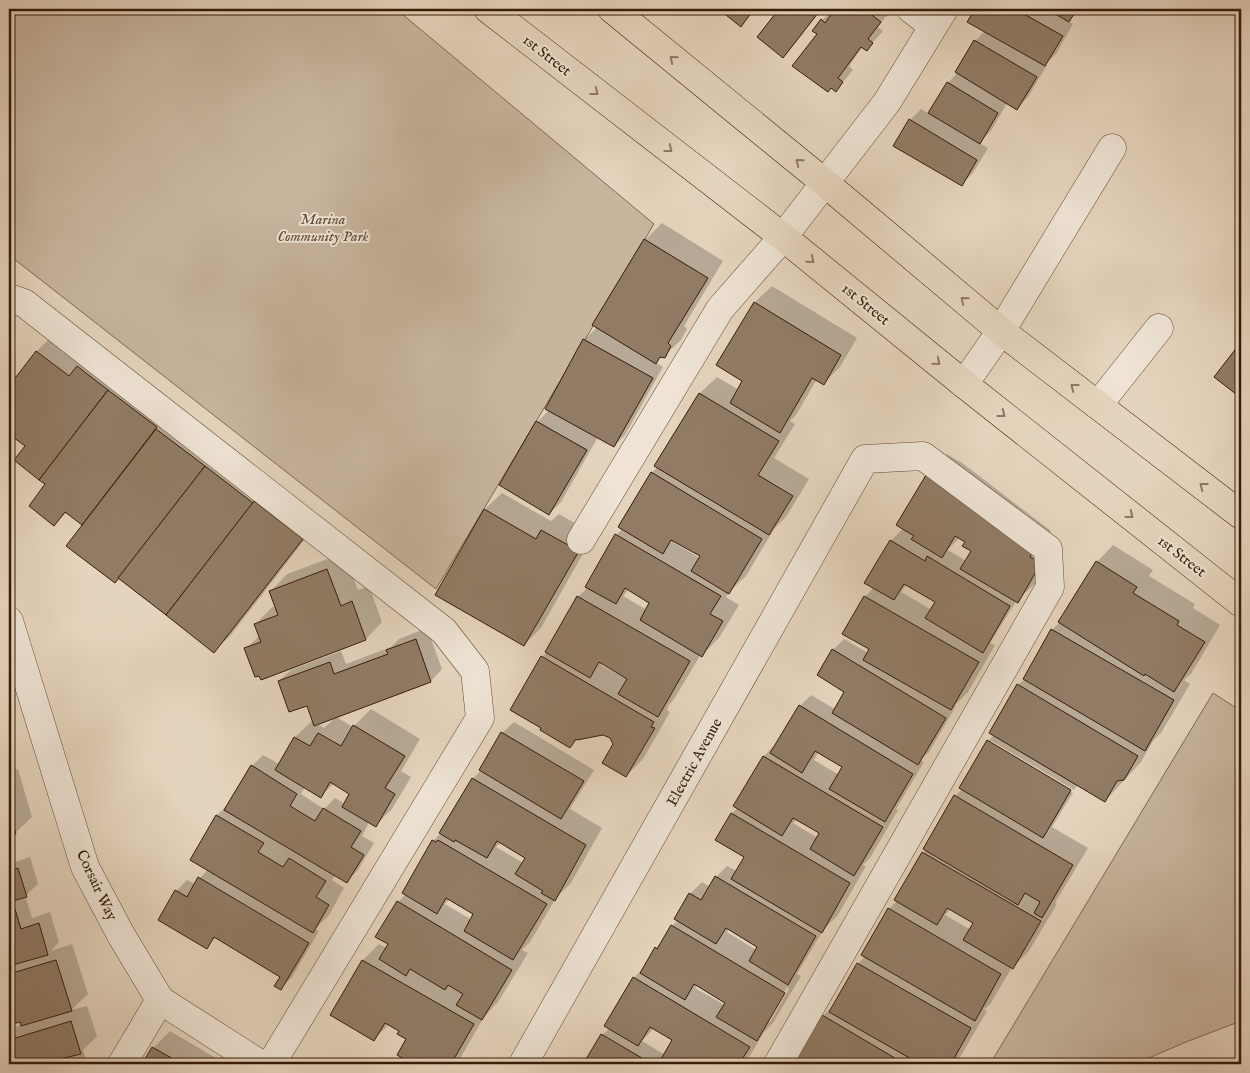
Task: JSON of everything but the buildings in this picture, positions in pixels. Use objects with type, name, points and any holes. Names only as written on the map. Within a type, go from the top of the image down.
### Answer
[{"type":"main road","name":"1st Street","points":[[488,9],[783,237],[964,384],[1241,602]]},
{"type":"main road","points":[[612,9],[825,183],[1001,331],[1241,516]]},
{"type":"street","points":[[581,540],[720,309],[783,237],[887,102],[938,18],[911,9]]},
{"type":"street","points":[[964,384],[1001,331],[1112,148]]},
{"type":"street","points":[[9,298],[24,303],[444,632],[476,670],[480,718],[271,1064]]},
{"type":"street","points":[[1098,405],[1159,328]]},
{"type":"street","name":"Electric Avenue","points":[[524,1064],[865,459],[923,456],[1048,549],[1050,587],[778,1064]]},
{"type":"street","name":"Corsair Way","points":[[9,621],[85,867],[121,935],[160,1000],[260,1064]]},
{"type":"street","points":[[122,1064],[160,1000]]},
{"type":"green space","name":"Marina Community Park","points":[[9,9],[396,9],[654,224],[436,589],[9,255]]},
{"type":"green space","points":[[1213,693],[1241,711],[1241,1021],[1135,1064],[990,1064]]}]
